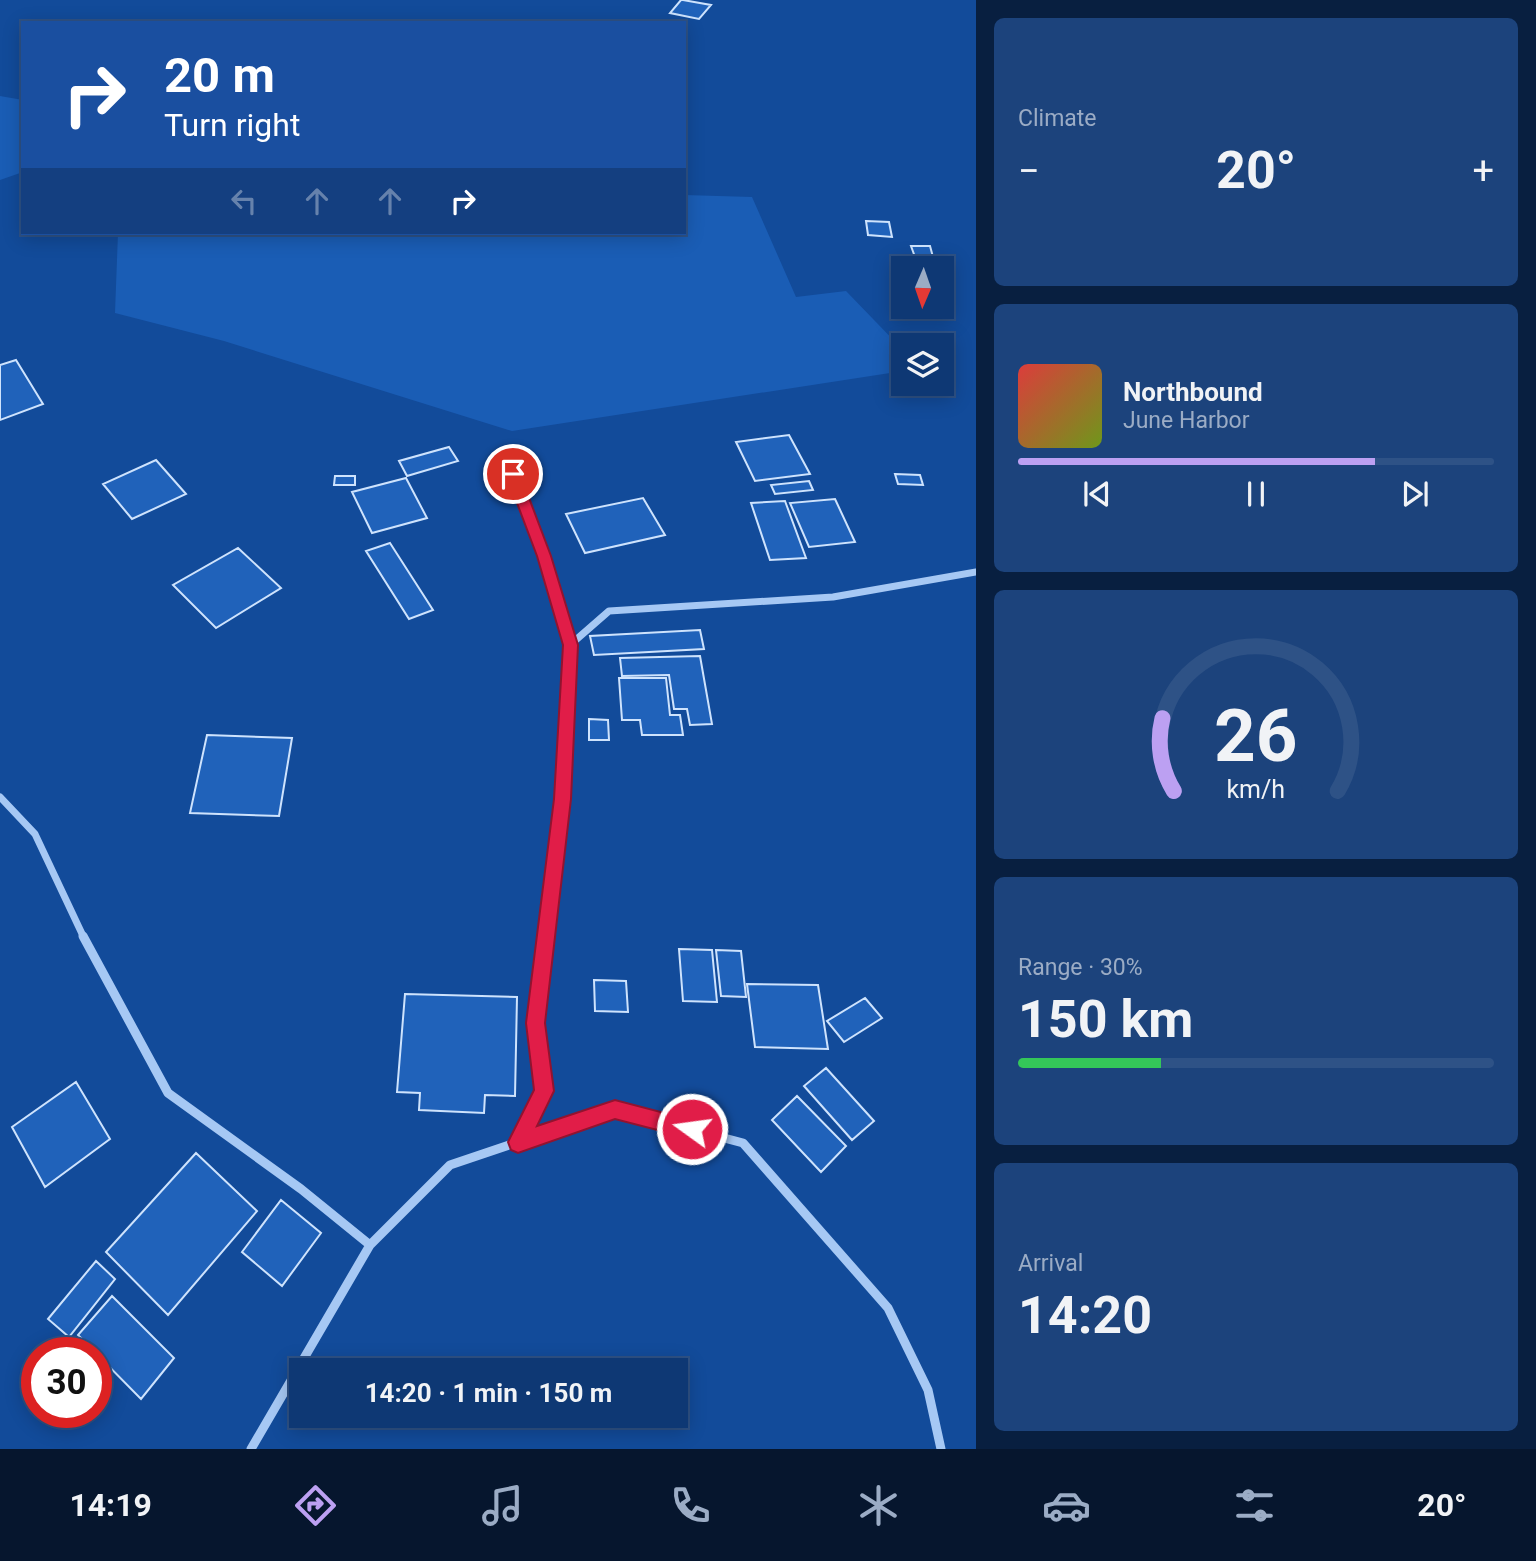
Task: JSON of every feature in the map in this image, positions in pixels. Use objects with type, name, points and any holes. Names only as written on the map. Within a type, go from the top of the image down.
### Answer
[{"type":"street","points":[[505,451],[544,556],[570,645],[563,799],[536,1023],[544,1091],[518,1142]]},
{"type":"street","points":[[570,645],[609,611],[833,597],[976,572]]},
{"type":"street","points":[[0,797],[35,834],[66,907],[168,1093],[301,1189],[370,1245]]},
{"type":"street","points":[[251,1449],[370,1245],[450,1165],[615,1110],[743,1143],[888,1308],[928,1390],[941,1449]]},
{"type":"shaded area","points":[[0,96],[21,100],[21,173],[0,180]]},
{"type":"shaded area","points":[[686,195],[752,197],[796,297],[846,291],[891,338],[891,373],[512,431],[224,341],[115,313],[118,235],[686,235]]},
{"type":"building","points":[[681,0],[711,5],[699,19],[670,13]]},
{"type":"building","points":[[866,221],[889,222],[892,237],[868,235]]},
{"type":"building","points":[[911,246],[930,246],[933,256],[915,256]]},
{"type":"building","points":[[16,360],[43,404],[0,420],[0,365]]},
{"type":"building","points":[[789,435],[810,474],[755,481],[736,442]]},
{"type":"building","points":[[449,447],[458,461],[407,476],[399,461]]},
{"type":"building","points":[[156,460],[186,494],[132,519],[103,484]]},
{"type":"building","points":[[895,474],[920,475],[923,485],[898,484]]},
{"type":"building","points":[[335,476],[355,476],[355,485],[334,485]]},
{"type":"building","points":[[406,478],[427,518],[372,533],[352,492]]},
{"type":"building","points":[[809,481],[813,490],[775,494],[771,485]]},
{"type":"building","points":[[643,498],[665,535],[585,553],[566,514]]},
{"type":"building","points":[[835,499],[855,542],[809,547],[790,503]]},
{"type":"building","points":[[785,501],[806,558],[770,560],[751,503]]},
{"type":"building","points":[[390,543],[433,610],[409,619],[366,551]]},
{"type":"building","points":[[238,548],[281,588],[216,628],[173,585]]},
{"type":"building","points":[[700,630],[704,649],[594,655],[590,636]]},
{"type":"building","points":[[700,656],[712,724],[690,725],[687,709],[674,709],[669,675],[622,676],[620,658]]},
{"type":"building","points":[[619,678],[666,678],[670,715],[680,715],[683,735],[642,735],[640,720],[622,720]]},
{"type":"building","points":[[589,719],[608,720],[609,740],[589,740]]},
{"type":"building","points":[[207,735],[292,738],[279,816],[190,813]]},
{"type":"building","points":[[679,949],[712,950],[717,1002],[683,1001]]},
{"type":"building","points":[[716,950],[741,951],[746,997],[721,996]]},
{"type":"building","points":[[594,980],[626,981],[628,1012],[595,1011]]},
{"type":"building","points":[[747,984],[818,985],[828,1049],[755,1047]]},
{"type":"building","points":[[405,994],[517,997],[515,1096],[485,1095],[484,1113],[419,1110],[420,1093],[397,1092]]},
{"type":"building","points":[[865,998],[882,1018],[844,1042],[827,1021]]},
{"type":"building","points":[[826,1068],[874,1121],[852,1140],[804,1086]]},
{"type":"building","points":[[76,1082],[110,1139],[45,1187],[12,1127]]},
{"type":"building","points":[[797,1096],[846,1146],[821,1172],[772,1120]]},
{"type":"building","points":[[196,1153],[257,1211],[168,1315],[106,1252]]},
{"type":"building","points":[[281,1200],[321,1233],[282,1286],[242,1252]]},
{"type":"building","points":[[96,1261],[115,1279],[69,1337],[48,1319]]},
{"type":"building","points":[[112,1296],[174,1358],[141,1399],[112,1370],[112,1337],[78,1335]]},
{"type":"route","points":[[513,474],[544,556],[570,645],[563,799],[536,1023],[544,1091],[518,1142],[615,1110],[692,1129]]}]
